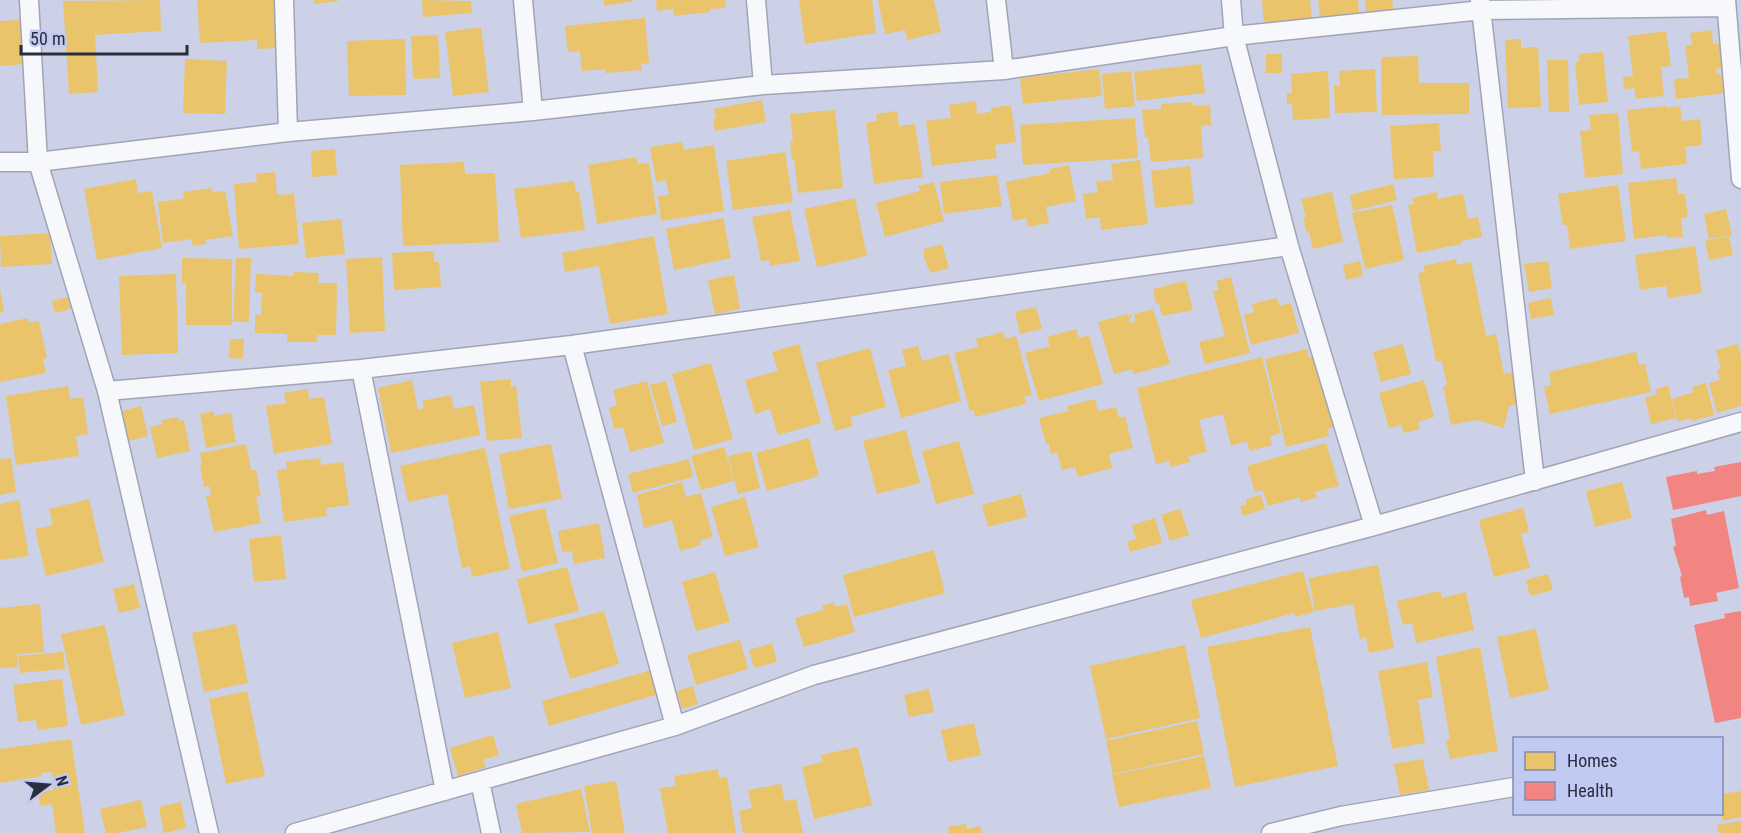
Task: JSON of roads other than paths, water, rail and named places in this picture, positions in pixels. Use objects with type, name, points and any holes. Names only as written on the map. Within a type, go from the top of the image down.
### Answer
[{"type":"street","points":[[29,0],[38,162],[107,391],[209,833]]},
{"type":"street","points":[[284,0],[288,132]]},
{"type":"street","points":[[524,0],[533,111]]},
{"type":"street","points":[[756,0],[763,85]]},
{"type":"street","points":[[996,0],[1004,70]]},
{"type":"street","points":[[1231,0],[1234,36],[1289,246],[1374,526]]},
{"type":"street","points":[[0,162],[38,162],[288,132],[533,111],[763,85],[1004,70],[1234,36],[1481,5],[1726,4],[1741,179]]},
{"type":"street","points":[[1481,5],[1535,482]]},
{"type":"street","points":[[107,391],[361,369],[572,345],[1289,246]]},
{"type":"street","points":[[572,345],[675,726]]},
{"type":"street","points":[[361,369],[445,791]]},
{"type":"street","points":[[295,833],[675,726],[814,675],[1374,526],[1741,422]]},
{"type":"street","points":[[480,781],[491,833]]},
{"type":"street","points":[[1271,833],[1341,816],[1513,787]]}]
